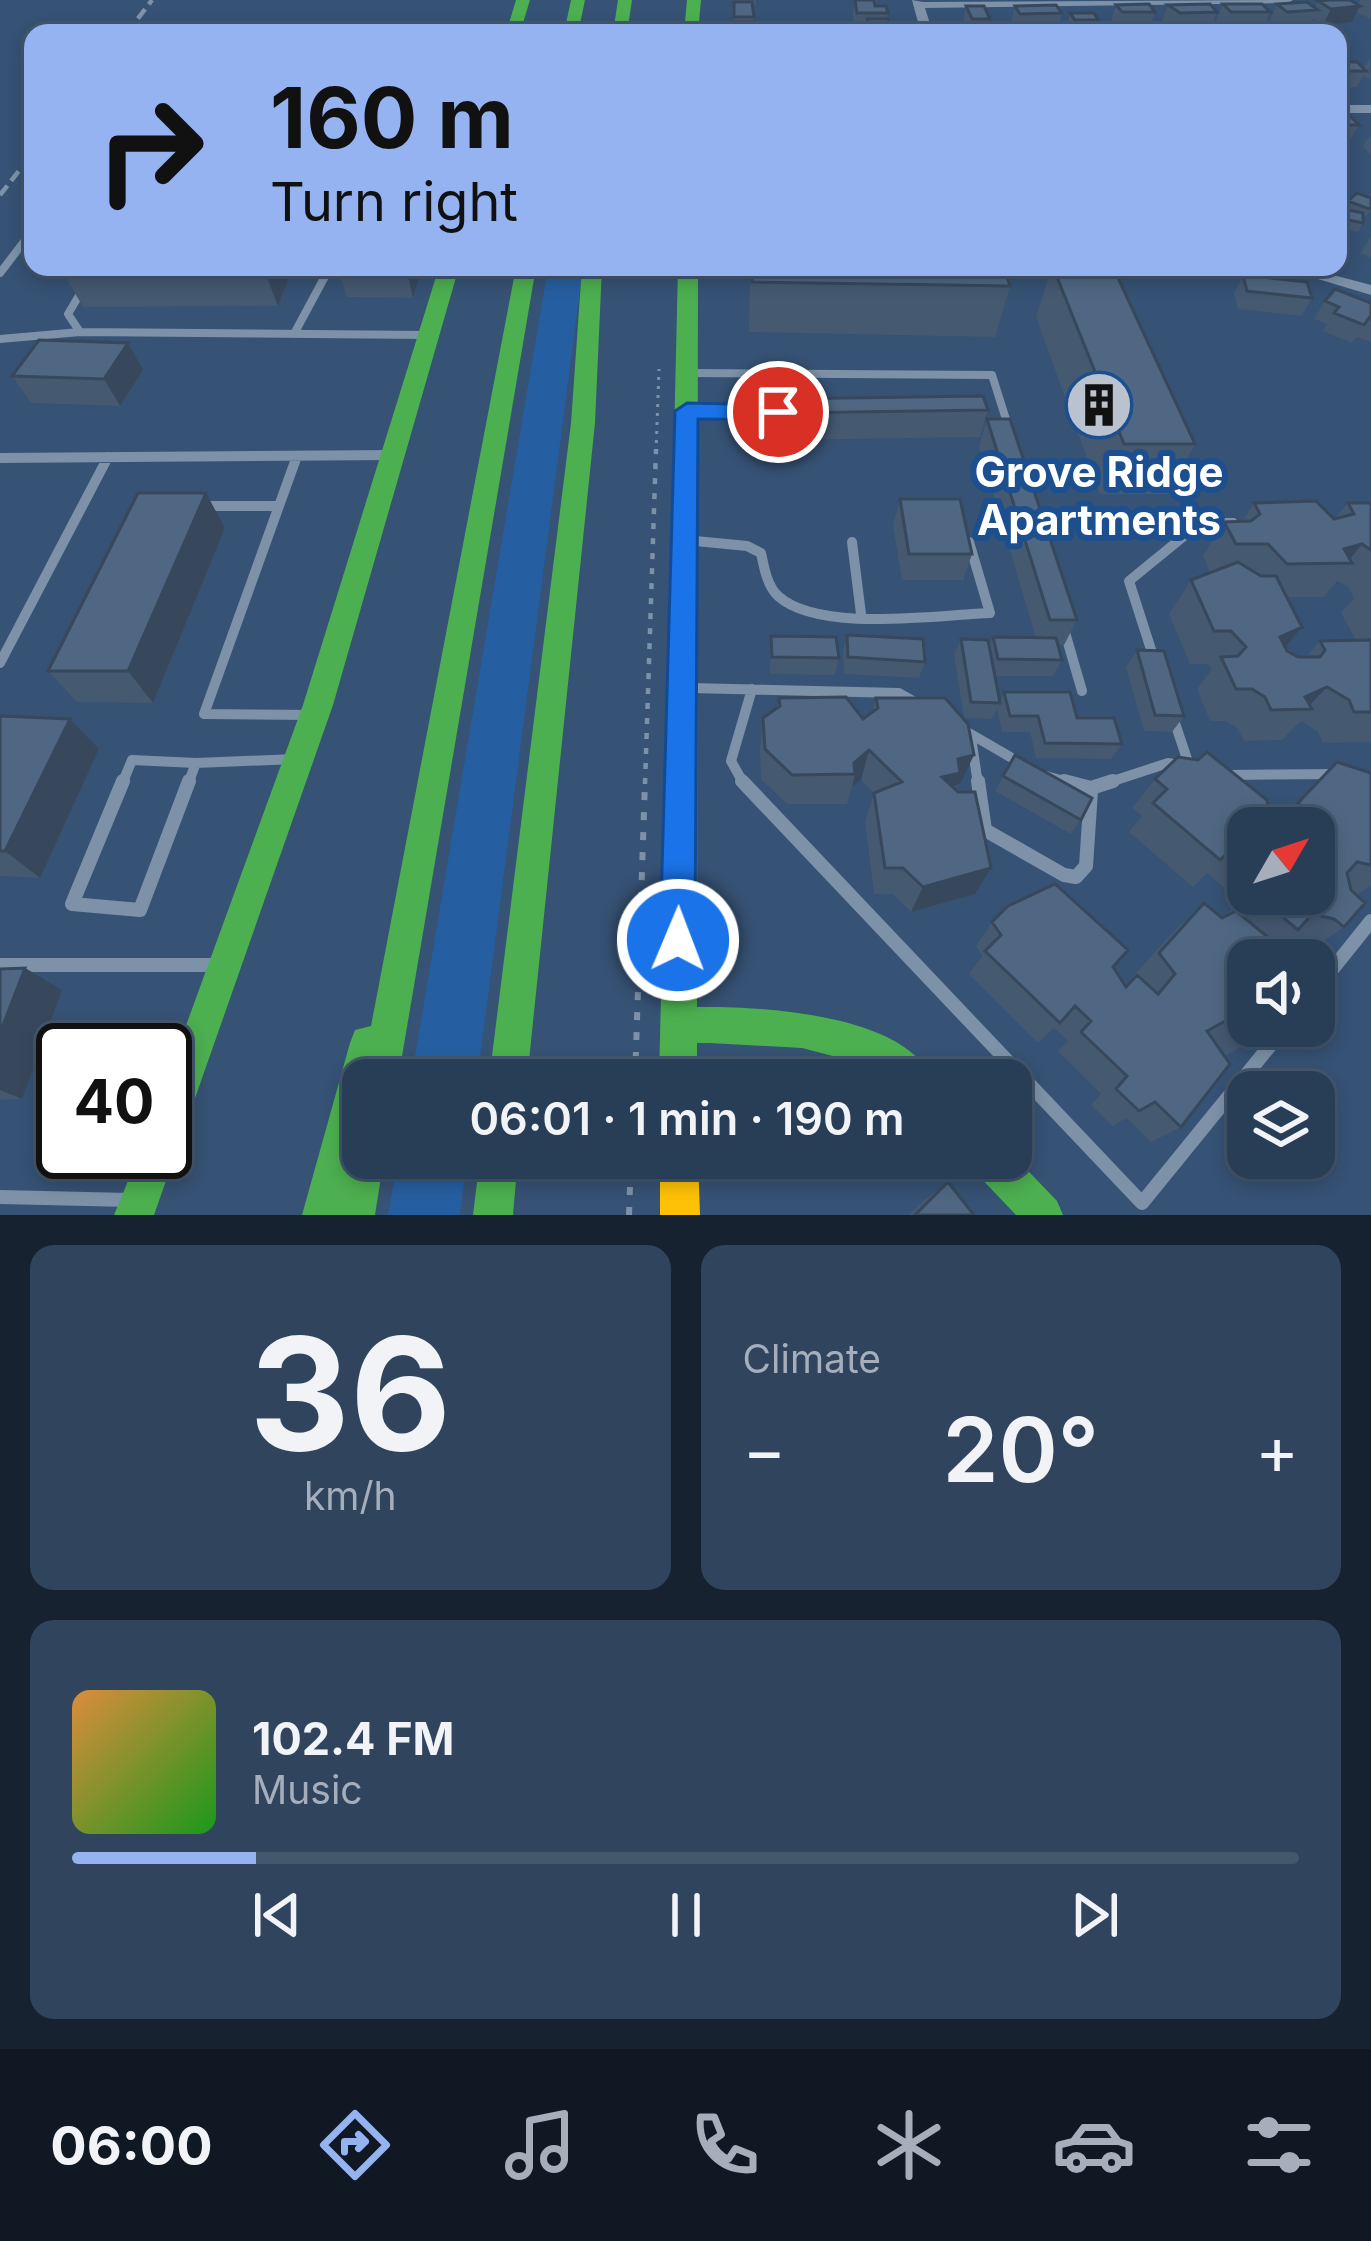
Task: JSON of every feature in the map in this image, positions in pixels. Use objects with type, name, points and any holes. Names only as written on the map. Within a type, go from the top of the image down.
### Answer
[{"type":"main road","points":[[192,1067],[232,965],[313,716],[446,276]]},
{"type":"main road","points":[[383,1059],[524,276]]},
{"type":"main road","points":[[510,1059],[584,423],[592,276]]},
{"type":"main road","points":[[678,1059],[688,276]]},
{"type":"main road","points":[[322,1215],[420,853]]},
{"type":"main road","points":[[677,1025],[804,1025],[851,1038],[893,1059]]},
{"type":"main road","points":[[137,1208],[148,1179]]},
{"type":"main road","points":[[355,1215],[361,1179]]},
{"type":"main road","points":[[494,1215],[497,1179]]},
{"type":"main road","points":[[679,1179],[680,1215]]},
{"type":"main road","points":[[1009,1179],[1043,1215]]},
{"type":"street","points":[[918,2],[1288,0]]},
{"type":"street","points":[[1319,276],[1371,290]]},
{"type":"lane","points":[[0,273],[24,242]]},
{"type":"lane","points":[[80,332],[68,314],[91,276]]},
{"type":"lane","points":[[295,334],[325,276]]},
{"type":"lane","points":[[0,339],[80,332],[430,335]]},
{"type":"lane","points":[[688,373],[992,375],[1013,446]]},
{"type":"lane","points":[[687,411],[800,412]]},
{"type":"lane","points":[[982,415],[1005,415]]},
{"type":"lane","points":[[0,458],[395,455]]},
{"type":"lane","points":[[297,456],[204,714],[313,716]]},
{"type":"lane","points":[[0,663],[108,457]]},
{"type":"lane","points":[[193,506],[279,506]]},
{"type":"lane","points":[[1163,685],[1129,581],[1200,523],[1243,523]]},
{"type":"lane","points":[[682,540],[747,546],[760,553],[769,584],[779,597],[806,614],[990,613],[969,542]]},
{"type":"lane","points":[[851,542],[861,614]]},
{"type":"lane","points":[[1063,624],[1082,691]]},
{"type":"lane","points":[[680,687],[899,693],[935,714]]},
{"type":"lane","points":[[752,689],[731,761],[736,775],[1142,1203],[1269,1047]]},
{"type":"lane","points":[[1170,705],[1190,768]]},
{"type":"lane","points":[[953,724],[1044,776],[1091,788],[1168,763],[1228,776],[1347,774]]},
{"type":"lane","points":[[971,734],[985,830],[1064,875],[1076,877],[1085,866],[1091,788]]},
{"type":"lane","points":[[196,763],[140,910],[71,904],[132,760],[299,759]]},
{"type":"lane","points":[[1335,966],[1371,921]]},
{"type":"lane","points":[[0,965],[232,965]]},
{"type":"lane","points":[[0,1197],[137,1208]]},
{"type":"path","points":[[635,1059],[660,354]]},
{"type":"path","points":[[628,1215],[630,1179]]},
{"type":"shaded area","points":[[546,276],[582,276],[480,1059],[415,1059]]},
{"type":"shaded area","points":[[394,1179],[464,1179],[460,1215],[388,1215]]},
{"type":"building","points":[[855,0],[874,0],[875,6],[886,6],[888,13],[857,13]]},
{"type":"building","points":[[1350,0],[1360,6],[1331,9],[1318,1]]},
{"type":"building","points":[[734,2],[752,2],[754,17],[734,17]]},
{"type":"building","points":[[1307,2],[1318,10],[1287,12],[1277,4]]},
{"type":"building","points":[[1149,4],[1155,12],[1122,12],[1116,5]]},
{"type":"building","points":[[1210,4],[1217,12],[1180,13],[1168,5]]},
{"type":"building","points":[[1223,4],[1262,4],[1270,12],[1231,12]]},
{"type":"building","points":[[1056,5],[1062,13],[1020,14],[1015,6]]},
{"type":"building","points":[[966,6],[984,6],[990,19],[972,19]]},
{"type":"building","points":[[1070,13],[1094,13],[1098,20],[1075,20]]},
{"type":"building","points":[[867,19],[888,19],[889,24],[868,24]]},
{"type":"building","points":[[1347,62],[1357,62],[1366,71],[1347,71]]},
{"type":"building","points":[[1357,193],[1371,198],[1369,209],[1348,201]]},
{"type":"building","points":[[1347,210],[1363,213],[1363,223],[1347,220]]},
{"type":"building","points":[[752,276],[1007,276],[1010,286],[752,282]]},
{"type":"building","points":[[1057,276],[1117,276],[1195,444],[1124,444]]},
{"type":"building","points":[[1243,276],[1252,276],[1307,282],[1312,298],[1247,291]]},
{"type":"building","points":[[1335,289],[1371,303],[1371,319],[1364,325],[1334,313],[1339,307],[1325,301]]},
{"type":"building","points":[[39,340],[128,343],[104,379],[12,376]]},
{"type":"building","points":[[983,396],[988,410],[782,413],[780,399]]},
{"type":"building","points":[[756,397],[765,397],[767,413],[758,413]]},
{"type":"building","points":[[987,419],[1010,419],[1077,620],[1050,620]]},
{"type":"building","points":[[138,493],[206,493],[128,671],[48,671]]},
{"type":"building","points":[[900,499],[960,499],[972,554],[909,554]]},
{"type":"building","points":[[1316,501],[1334,519],[1354,514],[1348,503],[1371,503],[1371,550],[1362,544],[1344,549],[1352,563],[1287,564],[1268,544],[1236,544],[1224,522],[1251,521],[1260,514],[1254,503]]},
{"type":"building","points":[[1238,562],[1261,576],[1276,576],[1302,627],[1280,637],[1287,651],[1298,657],[1320,657],[1325,650],[1320,641],[1371,640],[1371,712],[1354,712],[1349,700],[1327,687],[1305,697],[1312,709],[1271,710],[1265,697],[1252,689],[1236,689],[1221,657],[1238,656],[1246,647],[1231,631],[1214,631],[1191,580]]},
{"type":"building","points":[[847,635],[923,639],[925,662],[848,657]]},
{"type":"building","points":[[771,636],[836,637],[839,658],[772,657]]},
{"type":"building","points":[[993,637],[1056,638],[1062,660],[998,659]]},
{"type":"building","points":[[961,639],[988,640],[1000,703],[971,702]]},
{"type":"building","points":[[1137,650],[1164,651],[1184,716],[1155,715]]},
{"type":"building","points":[[1004,692],[1070,692],[1077,718],[1114,718],[1122,744],[1045,743],[1038,716],[1010,716]]},
{"type":"building","points":[[846,697],[863,719],[878,708],[876,698],[945,698],[968,724],[974,755],[958,759],[960,773],[942,777],[958,792],[975,792],[991,868],[923,887],[903,868],[885,868],[874,793],[902,782],[869,750],[854,763],[855,774],[792,775],[765,749],[763,718],[780,706],[779,698]]},
{"type":"building","points":[[0,716],[70,719],[5,851],[0,851]]},
{"type":"building","points":[[1207,752],[1267,800],[1268,807],[1227,807],[1227,853],[1220,860],[1153,803],[1167,789],[1155,779],[1178,757],[1198,760]]},
{"type":"building","points":[[1015,755],[1092,798],[1081,820],[1003,776]]},
{"type":"building","points":[[1337,762],[1371,773],[1371,865],[1357,862],[1347,873],[1351,890],[1365,903],[1344,927],[1316,915],[1335,915],[1335,807],[1298,803]]},
{"type":"building","points":[[1055,884],[1128,950],[1113,967],[1126,987],[1137,975],[1158,994],[1175,974],[1159,953],[1204,903],[1222,918],[1241,915],[1270,939],[1227,939],[1227,1020],[1207,1031],[1230,1064],[1181,1127],[1155,1102],[1139,1111],[1116,1089],[1127,1076],[1081,1032],[1091,1021],[1075,1006],[1060,1023],[985,951],[1001,935],[992,922],[1008,906]]},
{"type":"building","points":[[1280,915],[1311,915],[1298,930]]},
{"type":"building","points":[[25,968],[0,1033],[0,969]]},
{"type":"building","points":[[948,1182],[974,1215],[915,1215]]},
{"type":"railway","points":[[134,24],[152,0]]},
{"type":"railway","points":[[0,195],[24,164]]},
{"type":"traffic: fast","points":[[516,24],[523,0]]},
{"type":"traffic: fast","points":[[573,24],[578,0]]},
{"type":"traffic: fast","points":[[621,24],[625,0]]},
{"type":"traffic: fast","points":[[692,24],[694,0]]},
{"type":"traffic: fast","points":[[192,1059],[318,705],[446,276]]},
{"type":"traffic: fast","points":[[383,1059],[524,276]]},
{"type":"traffic: fast","points":[[510,1059],[583,423],[591,276]]},
{"type":"traffic: fast","points":[[678,1059],[688,276]]},
{"type":"traffic: fast","points":[[677,1025],[802,1030],[832,1036],[886,1059]]},
{"type":"traffic: fast","points":[[322,1215],[368,1043]]},
{"type":"traffic: fast","points":[[134,1215],[148,1179]]},
{"type":"traffic: fast","points":[[355,1215],[361,1179]]},
{"type":"traffic: fast","points":[[493,1215],[497,1179]]},
{"type":"traffic: fast","points":[[1009,1179],[1043,1215]]},
{"type":"traffic: slow","points":[[679,1179],[680,1215]]},
{"type":"place","name":"Grove Ridge Apartments","points":[[1099,405]]},
{"type":"route","points":[[678,940],[687,411],[778,412]]}]
